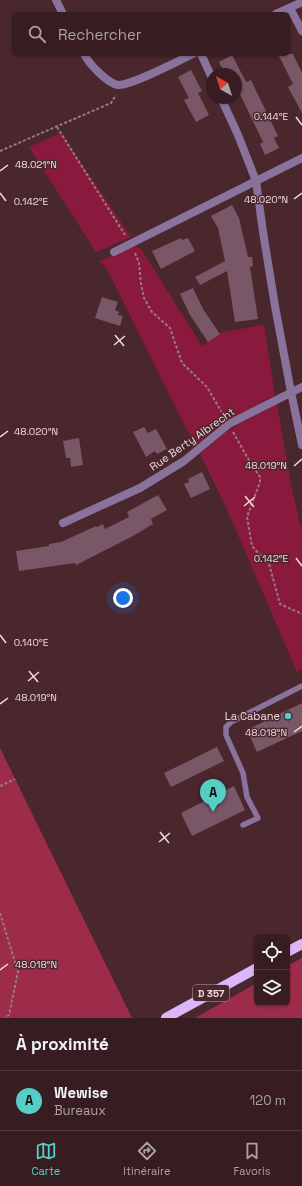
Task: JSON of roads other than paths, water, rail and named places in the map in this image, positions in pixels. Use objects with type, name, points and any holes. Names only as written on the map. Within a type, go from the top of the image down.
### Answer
[{"type":"main road","points":[[290,950],[302,944]]},
{"type":"main road","name":"D 357","points":[[166,1018],[254,970]]},
{"type":"street","points":[[56,0],[62,12]]},
{"type":"street","points":[[281,12],[302,2]]},
{"type":"street","points":[[290,8],[302,31]]},
{"type":"street","points":[[86,56],[100,74],[109,82],[118,85],[130,84],[189,56]]},
{"type":"street","points":[[202,56],[207,68]]},
{"type":"street","points":[[224,104],[256,181],[263,232],[290,392],[302,445]]},
{"type":"street","points":[[114,252],[302,158]]},
{"type":"street","name":"Rue Berty Albrecht","points":[[63,523],[140,488],[184,461],[229,424],[302,387]]},
{"type":"lane","points":[[243,825],[258,818],[247,797],[243,773],[226,735],[226,727],[231,722],[302,686]]},
{"type":"place","name":"La Cabane","points":[[288,716]]},
{"type":"place","name":"Wewise","points":[[213,812]]}]
